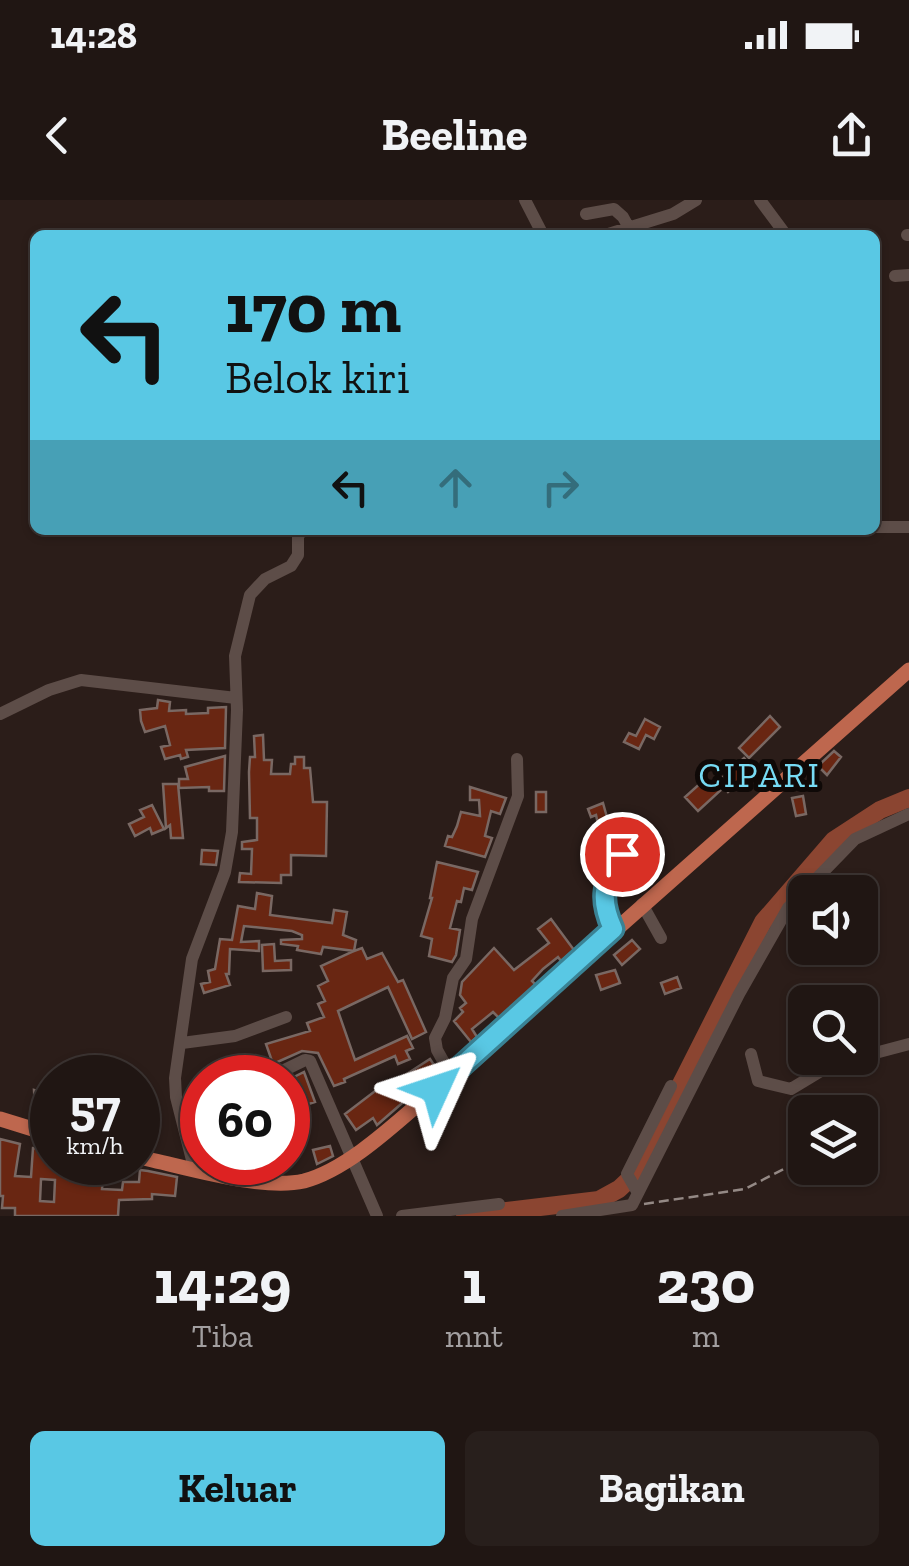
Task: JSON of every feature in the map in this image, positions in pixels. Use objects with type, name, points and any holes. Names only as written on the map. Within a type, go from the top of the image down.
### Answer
[{"type":"main road","points":[[310,1177],[325,1174],[349,1158],[452,1075],[909,670]]},
{"type":"main road","points":[[0,1119],[30,1128]]},
{"type":"street","points":[[525,200],[540,230]]},
{"type":"street","points":[[622,230],[673,214],[696,200]]},
{"type":"street","points":[[760,200],[782,230]]},
{"type":"street","points":[[586,214],[614,209],[629,228]]},
{"type":"street","points":[[880,527],[909,527]]},
{"type":"street","points":[[180,1055],[192,958],[224,872],[232,832],[235,656],[250,595],[265,579],[291,566],[298,554],[299,535]]},
{"type":"street","points":[[0,714],[49,690],[81,680],[236,698]]},
{"type":"street","points":[[452,1075],[437,1050],[435,1038],[445,1018],[454,978],[466,958],[472,919],[518,796],[517,759]]},
{"type":"street","points":[[562,1216],[632,1189],[788,908],[855,839],[909,814]]},
{"type":"street","points":[[613,929],[602,900],[622,854]]},
{"type":"street","points":[[642,904],[661,938]]},
{"type":"street","points":[[182,1043],[235,1036],[286,1018]]},
{"type":"street","points":[[878,1052],[909,1044]]},
{"type":"street","points":[[751,1054],[758,1081],[792,1088],[814,1075]]},
{"type":"street","points":[[180,1056],[175,1088],[180,1110]]},
{"type":"street","points":[[310,1065],[377,1216]]},
{"type":"street","points":[[632,1189],[671,1086]]},
{"type":"street","points":[[402,1216],[499,1204]]},
{"type":"path","points":[[632,1189],[745,1189],[788,1167]]},
{"type":"building","points":[[158,700],[170,702],[169,711],[186,710],[186,714],[226,707],[225,748],[186,750],[188,757],[165,759],[161,747],[170,745],[165,726],[145,732],[141,721],[140,710],[157,708]]},
{"type":"building","points":[[770,716],[780,727],[749,758],[739,748]]},
{"type":"building","points":[[645,719],[660,727],[654,739],[646,735],[639,749],[624,742],[629,733],[636,736]]},
{"type":"building","points":[[263,735],[264,760],[272,760],[271,774],[290,774],[295,757],[304,757],[304,768],[310,768],[313,802],[327,802],[326,856],[291,855],[291,875],[281,875],[281,883],[239,882],[240,873],[251,874],[252,849],[242,849],[242,842],[257,840],[257,818],[250,818],[249,772],[250,757],[255,757],[254,736]]},
{"type":"building","points":[[834,751],[841,757],[827,775],[818,766]]},
{"type":"building","points":[[225,756],[224,791],[179,788],[179,779],[188,779],[185,767]]},
{"type":"building","points":[[744,758],[753,769],[728,792],[724,787],[698,811],[685,797],[704,780],[711,788]]},
{"type":"building","points":[[163,784],[178,784],[183,838],[171,838],[170,825],[166,828]]},
{"type":"building","points":[[470,787],[506,798],[500,814],[491,811],[485,836],[492,838],[485,857],[445,846],[461,812],[480,816],[479,800],[470,800]]},
{"type":"building","points":[[536,792],[546,792],[546,812],[536,812]]},
{"type":"building","points":[[803,796],[806,814],[796,816],[792,798]]},
{"type":"building","points":[[603,803],[608,821],[598,824],[596,815],[591,817],[588,809]]},
{"type":"building","points":[[152,805],[164,829],[152,834],[150,828],[135,836],[129,824],[144,817],[140,810]]},
{"type":"building","points":[[202,850],[218,851],[216,865],[201,864]]},
{"type":"building","points":[[437,862],[478,872],[472,890],[464,888],[461,902],[457,901],[450,928],[460,930],[452,962],[429,956],[432,939],[421,936]]},
{"type":"building","points":[[257,893],[272,896],[270,915],[332,923],[334,910],[347,912],[343,935],[356,940],[354,951],[323,947],[321,954],[297,950],[298,946],[281,944],[281,940],[302,939],[302,935],[244,926],[241,942],[259,941],[259,951],[230,949],[226,974],[230,985],[204,993],[201,984],[210,982],[208,971],[215,969],[220,939],[232,940],[238,906],[255,909]]},
{"type":"building","points":[[551,919],[574,950],[543,969],[532,981],[536,985],[499,1018],[493,1012],[472,1029],[477,1037],[471,1042],[454,1021],[466,1003],[460,995],[462,982],[494,948],[514,970],[549,943],[538,929]]},
{"type":"building","points":[[632,940],[640,949],[622,965],[614,955]]},
{"type":"building","points":[[274,944],[275,961],[291,960],[291,970],[263,971],[262,945]]},
{"type":"building","points":[[362,948],[367,959],[382,953],[398,982],[403,980],[426,1032],[412,1039],[388,987],[338,1011],[355,1060],[407,1036],[413,1048],[406,1051],[410,1059],[398,1064],[395,1056],[334,1086],[318,1053],[270,1055],[266,1044],[310,1031],[307,1023],[324,1017],[318,1004],[325,1001],[318,986],[328,981],[321,966]]},
{"type":"building","points":[[615,970],[620,983],[601,990],[596,975]]},
{"type":"building","points":[[677,977],[681,988],[665,994],[661,983]]},
{"type":"building","points":[[430,1059],[438,1071],[377,1125],[373,1118],[356,1130],[345,1114],[383,1085],[385,1088]]},
{"type":"building","points":[[0,1139],[20,1144],[15,1176],[30,1177],[30,1185],[41,1185],[40,1201],[54,1202],[55,1185],[102,1185],[102,1189],[122,1190],[123,1185],[160,1185],[160,1174],[177,1177],[175,1196],[152,1194],[152,1199],[119,1200],[118,1216],[15,1216],[15,1208],[2,1208]]},
{"type":"building","points":[[330,1146],[333,1156],[317,1164],[313,1150]]},
{"type":"waterway","points":[[465,1216],[599,1200],[636,1173],[763,922],[834,840],[880,810],[909,798]]},
{"type":"district","name":"CIPARI","points":[[760,775]]},
{"type":"route","points":[[436,1089],[613,929],[602,900],[622,854]]}]
